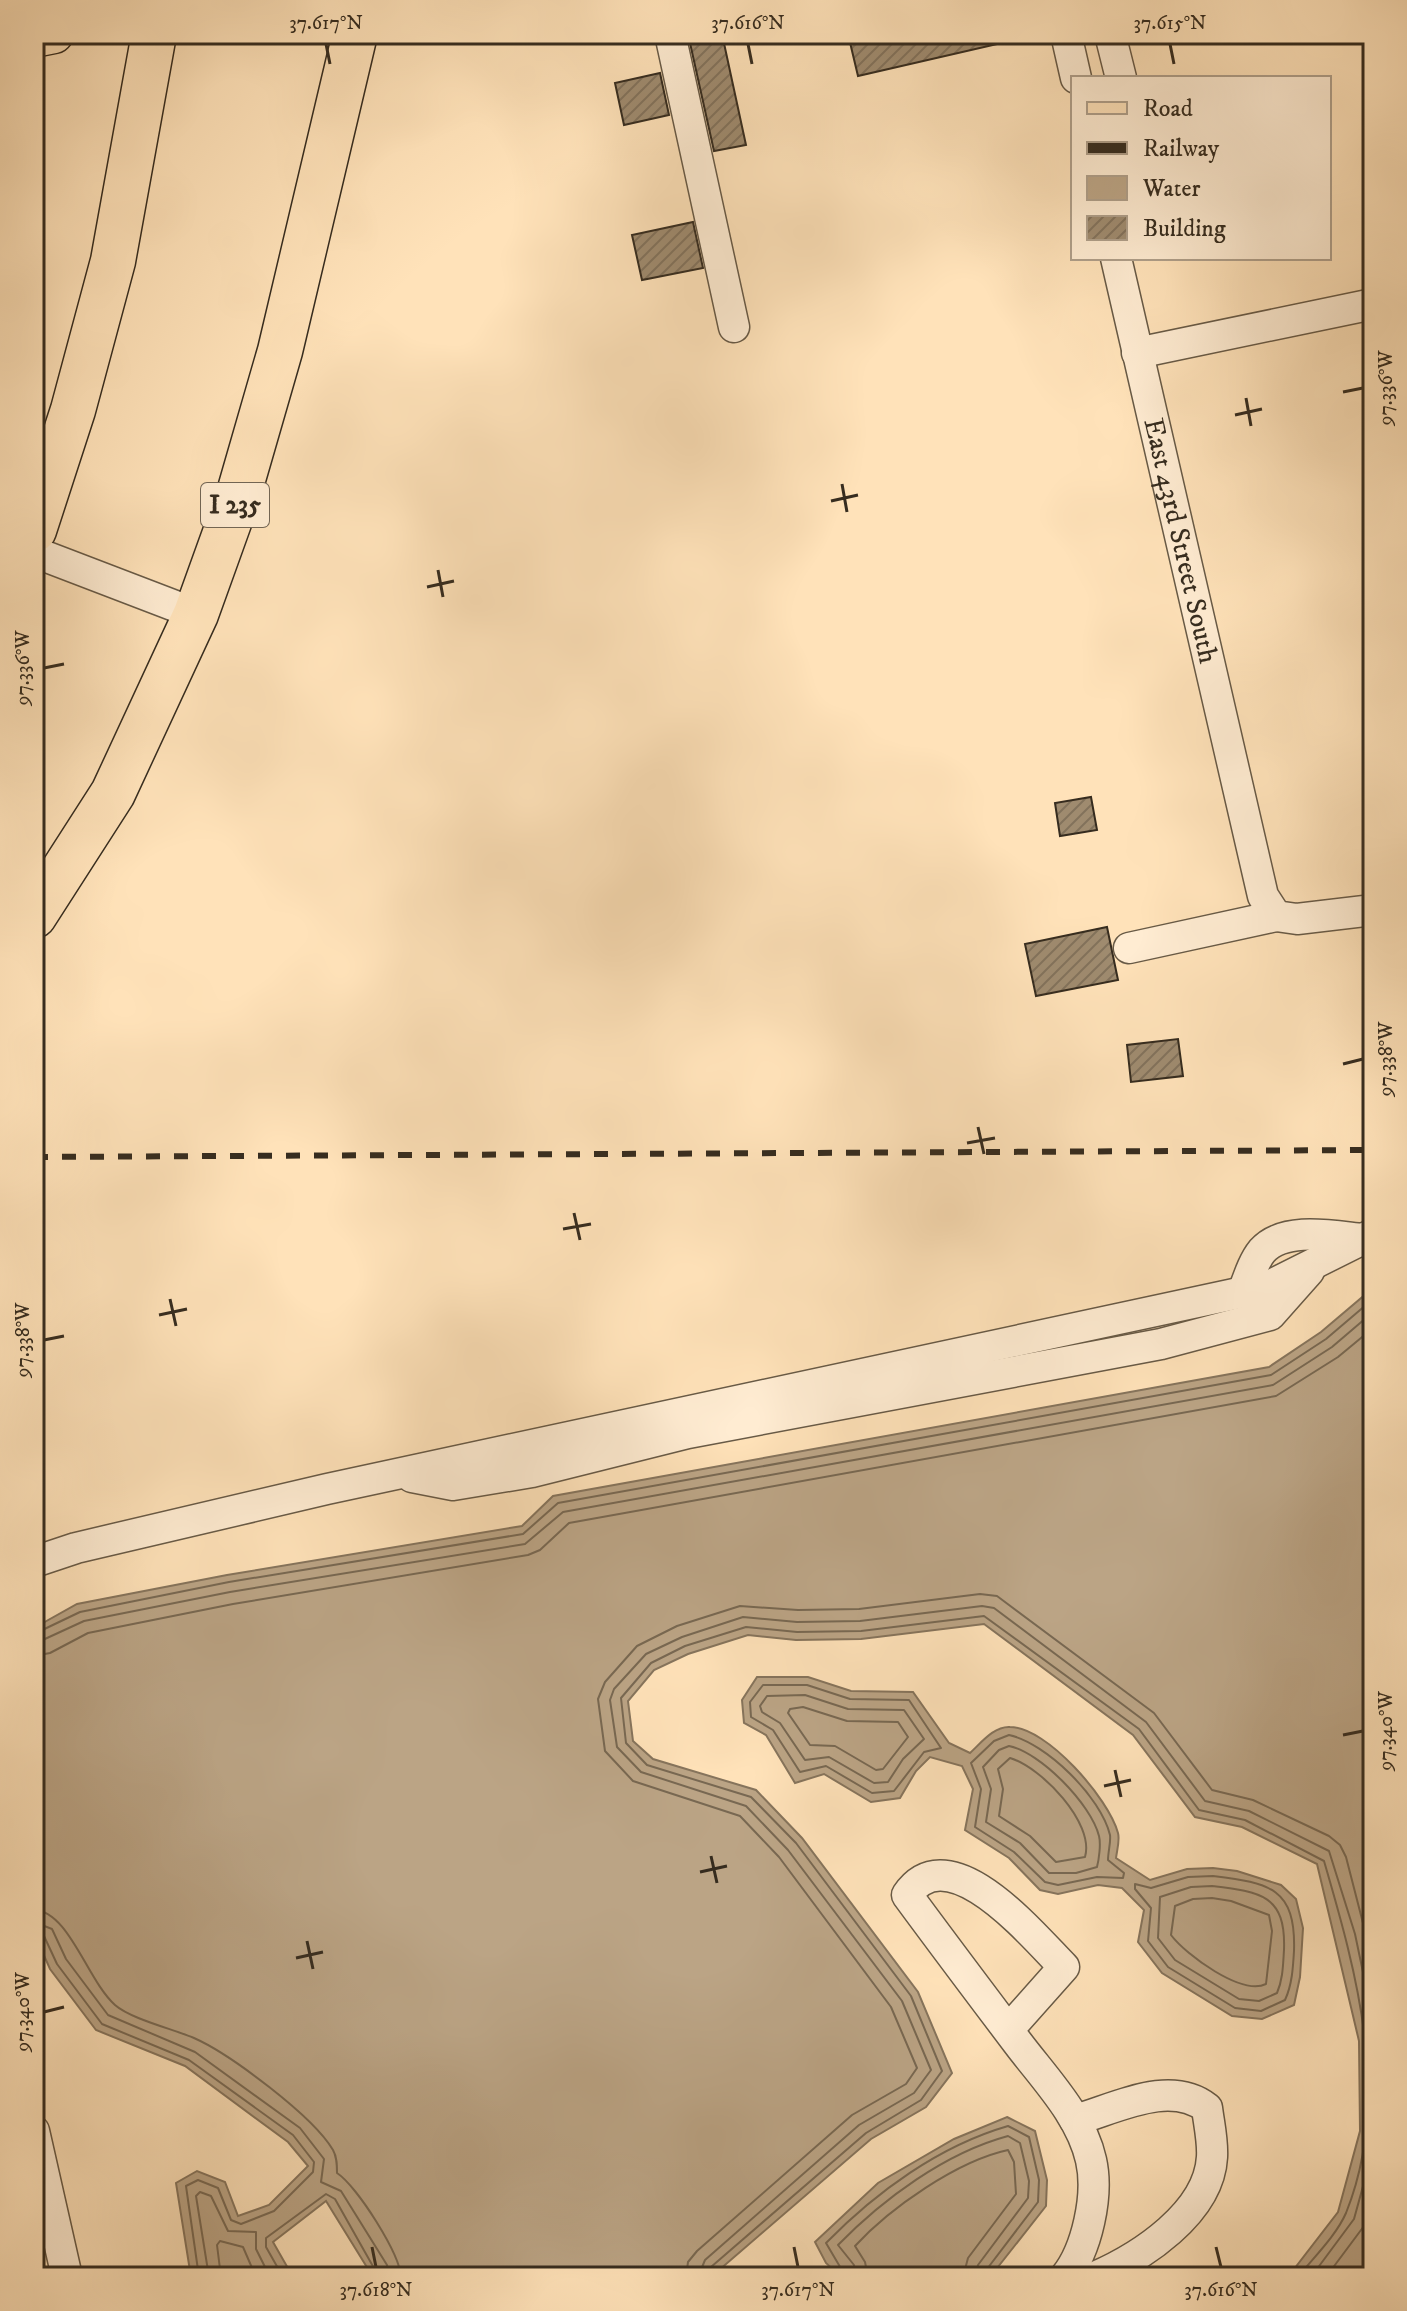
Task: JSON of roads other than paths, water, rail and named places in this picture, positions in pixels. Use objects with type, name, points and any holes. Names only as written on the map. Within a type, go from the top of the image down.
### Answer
[{"type":"highway","points":[[34,530],[73,410],[113,261],[154,34]]},
{"type":"highway","name":"I 235","points":[[34,916],[113,793],[196,614],[237,500],[280,351],[353,47]]},
{"type":"main road","points":[[34,38],[54,34]]},
{"type":"street","points":[[670,34],[734,327]]},
{"type":"street","points":[[1066,34],[1076,76]]},
{"type":"street","points":[[1110,34],[1120,76]]},
{"type":"street","name":"East 43rd Street South","points":[[1116,260],[1263,896],[1276,916]]},
{"type":"street","points":[[1137,353],[1373,304]]},
{"type":"street","points":[[34,552],[196,614]]},
{"type":"street","points":[[1129,948],[1276,916],[1297,919],[1373,910]]},
{"type":"street","points":[[1243,1292],[1262,1252],[1274,1241],[1307,1236],[1367,1237]]},
{"type":"street","points":[[34,1562],[76,1548],[398,1474],[1267,1287],[1367,1237]]},
{"type":"street","points":[[398,1474],[453,1485],[469,1483],[532,1472],[688,1433],[1161,1344],[1270,1315],[1311,1267]]},
{"type":"street","points":[[1008,2030],[1064,1967],[984,1889],[948,1877],[928,1876],[916,1881],[907,1895],[1075,2120],[1092,2161],[1093,2201],[1073,2266],[1065,2277]]},
{"type":"street","points":[[1075,2120],[1171,2093],[1193,2097],[1207,2108],[1212,2160],[1197,2200],[1167,2235],[1095,2277]]},
{"type":"street","points":[[34,2131],[67,2277]]},
{"type":"water","points":[[1373,1288],[1373,2277],[1288,2277],[1338,2212],[1360,2131],[1359,2041],[1317,1864],[1242,1827],[1195,1817],[1133,1735],[984,1624],[861,1639],[796,1640],[748,1635],[688,1654],[654,1670],[628,1701],[633,1741],[653,1759],[756,1790],[802,1838],[918,1992],[952,2073],[926,2107],[871,2139],[711,2277],[373,2277],[326,2201],[273,2242],[293,2277],[191,2277],[176,2183],[197,2171],[225,2182],[238,2216],[269,2205],[308,2166],[288,2142],[185,2066],[96,2030],[50,1969],[34,1933],[34,1628],[77,1604],[227,1575],[522,1526],[553,1496],[1269,1367],[1321,1332]]},
{"type":"water","points":[[757,1677],[808,1677],[851,1691],[913,1692],[949,1743],[970,1753],[999,1729],[1010,1727],[1025,1730],[1058,1752],[1090,1785],[1103,1802],[1118,1833],[1116,1858],[1150,1880],[1187,1869],[1213,1868],[1237,1871],[1281,1885],[1296,1899],[1303,1928],[1300,1977],[1294,2005],[1262,2019],[1232,2016],[1162,1973],[1138,1942],[1144,1910],[1122,1888],[1098,1885],[1058,1894],[1040,1890],[1009,1858],[965,1830],[973,1789],[962,1766],[930,1757],[916,1771],[900,1798],[871,1802],[824,1774],[795,1783],[766,1735],[744,1723],[742,1700]]},
{"type":"water","points":[[1007,2117],[1035,2131],[1047,2180],[1046,2206],[990,2277],[841,2277],[826,2263],[815,2242],[878,2183],[954,2139]]},
{"type":"railway","points":[[34,1157],[1373,1150]]}]
